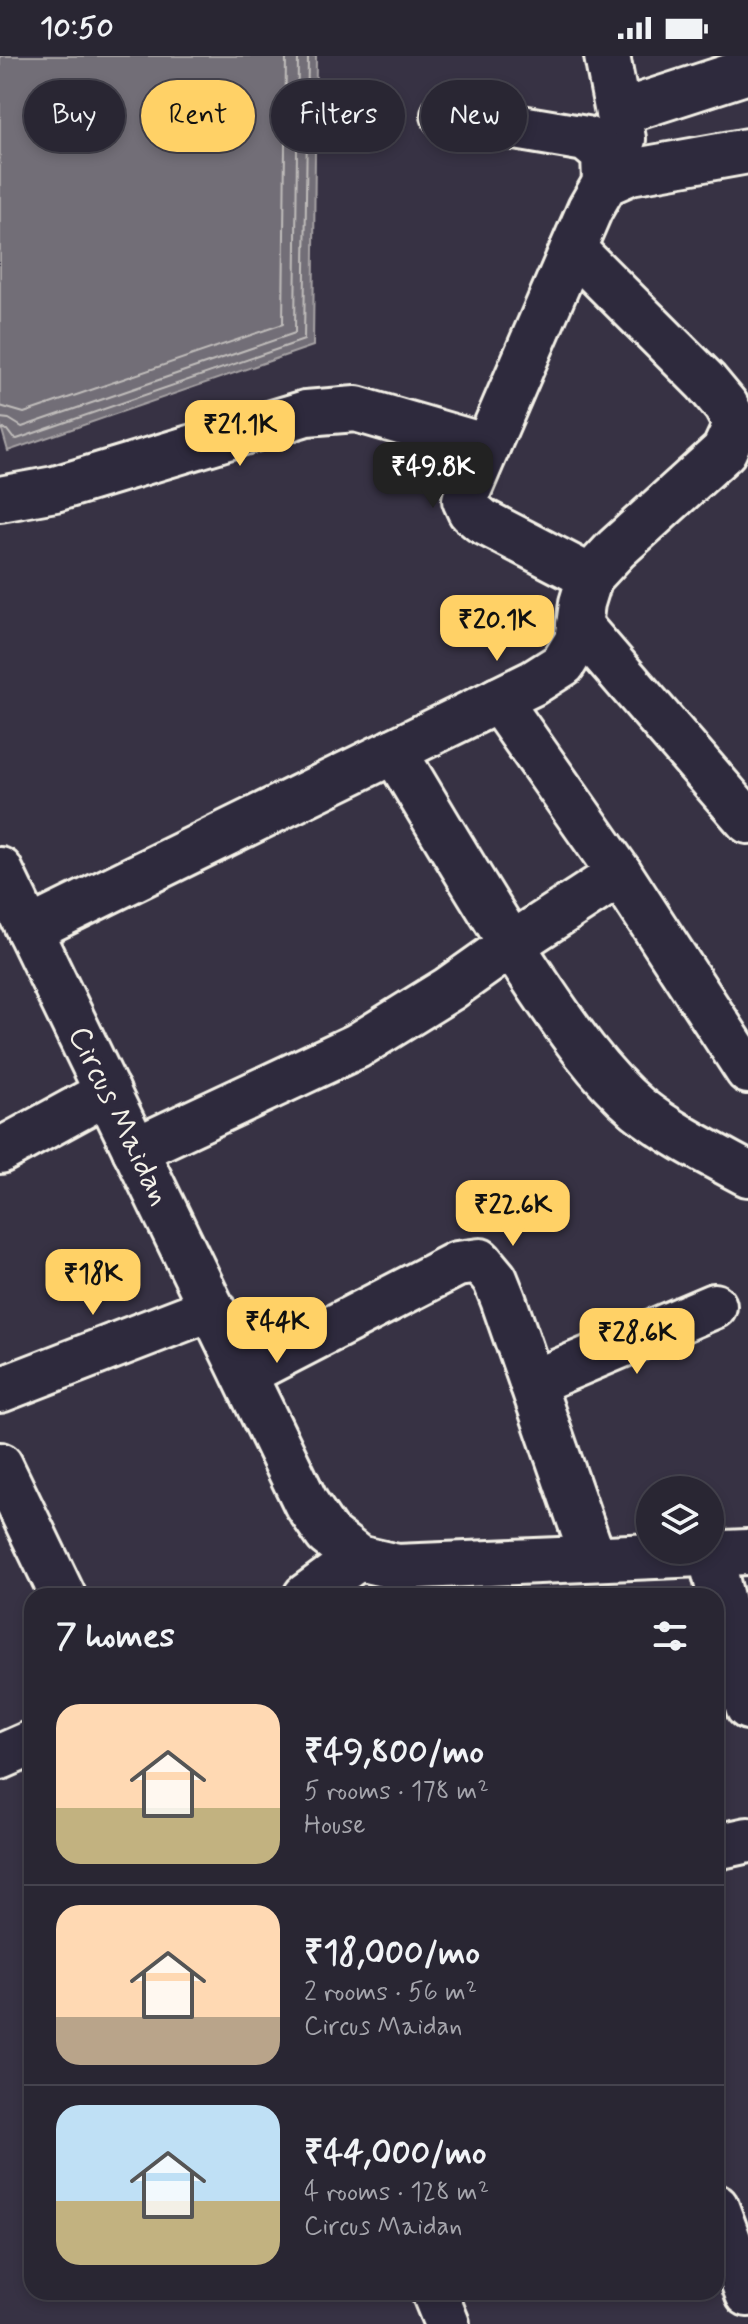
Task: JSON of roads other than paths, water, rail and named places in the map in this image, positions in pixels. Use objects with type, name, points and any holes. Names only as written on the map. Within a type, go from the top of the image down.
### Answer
[{"type":"street","points":[[607,56],[618,113],[618,178]]},
{"type":"street","points":[[618,113],[748,71]]},
{"type":"street","points":[[527,129],[586,139],[604,154],[618,178]]},
{"type":"street","points":[[590,577],[482,521],[470,511],[465,500],[590,209],[618,178],[748,151]]},
{"type":"street","points":[[29,930],[533,683],[563,664],[577,641],[590,577],[616,549],[724,451],[742,419],[573,249]]},
{"type":"street","points":[[0,499],[55,489],[306,413],[356,409],[487,447]]},
{"type":"street","points":[[579,625],[748,821]]},
{"type":"street","points":[[498,700],[620,874],[748,1071]]},
{"type":"street","points":[[394,751],[511,945],[563,1021],[606,1076],[638,1108],[682,1139],[748,1174]]},
{"type":"street","name":"Circus Maidan","points":[[0,870],[306,1503],[327,1534],[358,1558],[442,1580],[593,1558],[729,1553]]},
{"type":"street","points":[[135,1150],[357,1046],[438,997],[620,874]]},
{"type":"street","points":[[0,1151],[108,1092]]},
{"type":"street","points":[[244,1374],[457,1264],[480,1261],[495,1279],[593,1558]]},
{"type":"street","points":[[532,1383],[714,1306]]},
{"type":"street","points":[[0,1390],[212,1308]]},
{"type":"street","points":[[0,1465],[59,1588]]},
{"type":"street","points":[[729,1553],[748,1707]]},
{"type":"street","points":[[317,1588],[358,1558]]},
{"type":"street","points":[[0,1757],[24,1746]]},
{"type":"street","points":[[724,1845],[748,1840]]},
{"type":"street","points":[[724,2229],[748,2294]]},
{"type":"street","points":[[437,2300],[447,2324]]},
{"type":"water","points":[[0,56],[316,56],[316,80],[271,80],[271,152],[315,152],[313,346],[8,451],[0,423]]}]
